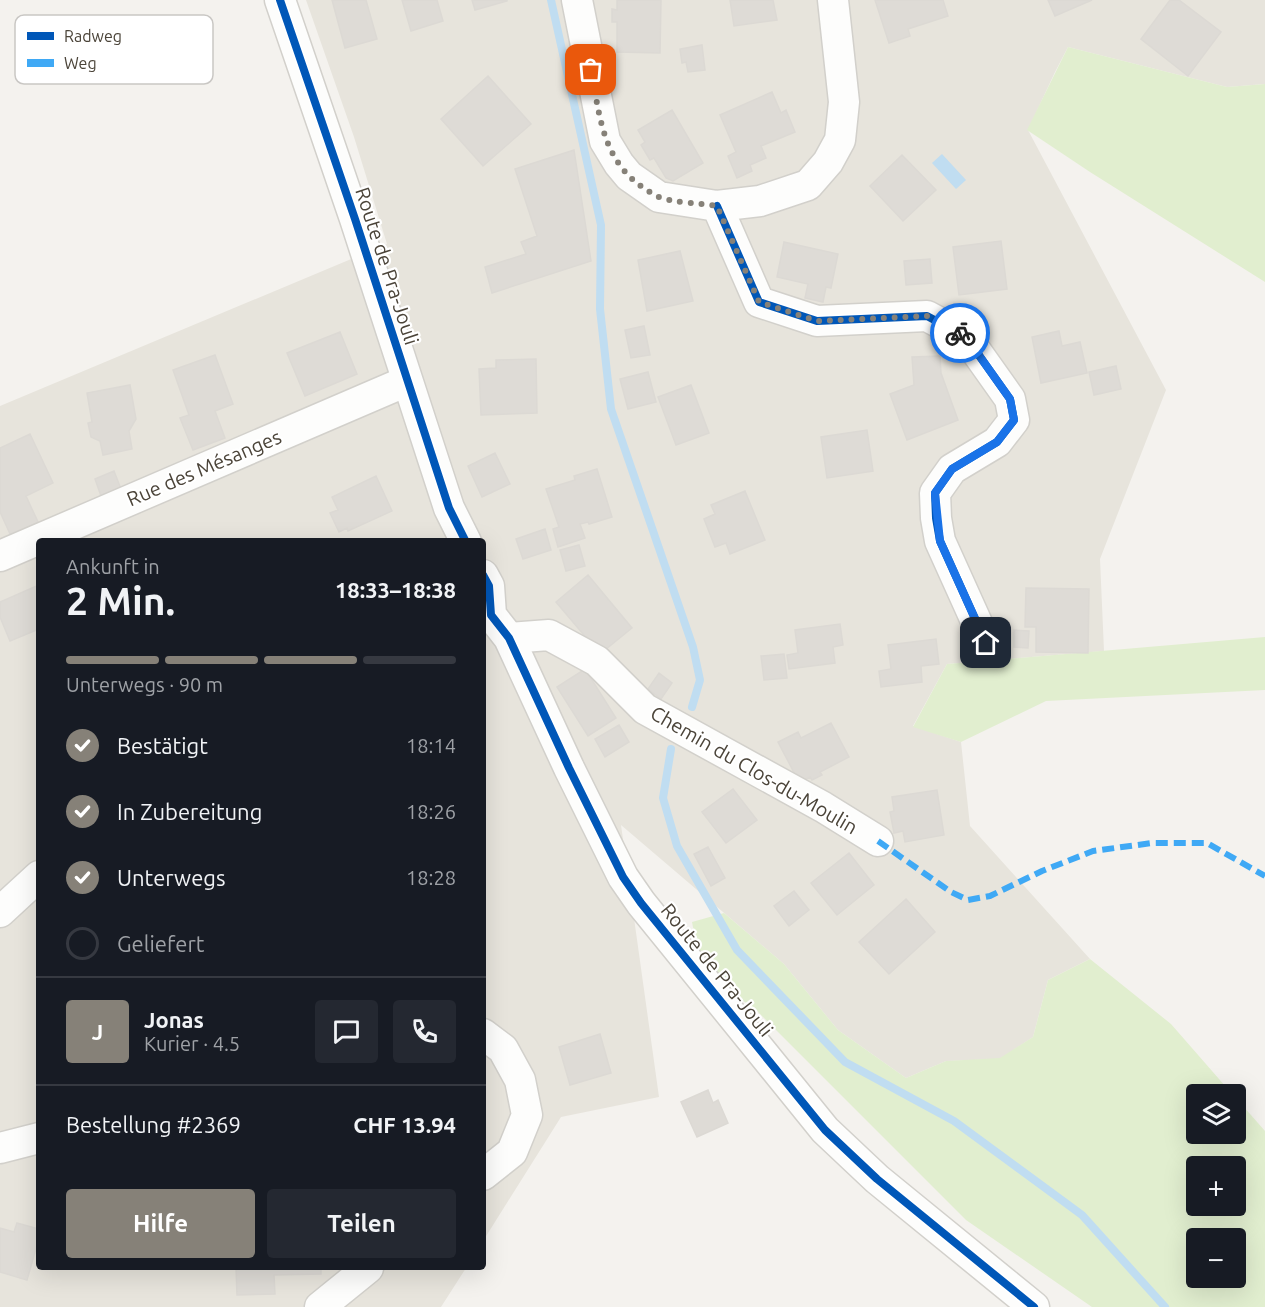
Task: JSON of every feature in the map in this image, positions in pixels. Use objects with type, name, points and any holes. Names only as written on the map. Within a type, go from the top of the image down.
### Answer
[{"type":"street","name":"Route de Pra-Jouli","points":[[280,0],[449,508],[464,538]]},
{"type":"street","points":[[577,0],[604,141],[619,164],[630,176],[658,197],[717,206],[760,201],[808,185],[828,162],[840,140],[844,102],[833,0]]},
{"type":"street","points":[[717,206],[759,302],[817,321],[927,316],[966,337],[1010,399],[1014,420],[997,442],[952,469],[935,493],[940,541],[986,643]]},
{"type":"street","name":"Rue des Mésanges","points":[[42,538],[407,381]]},
{"type":"street","name":"Rue des Mésanges","points":[[0,556],[36,541]]},
{"type":"street","name":"Route de Pra-Jouli","points":[[486,580],[489,586],[494,625],[623,877],[641,903],[825,1130],[877,1179],[1034,1307]]},
{"type":"street","name":"Chemin du Clos-du-Moulin","points":[[494,625],[549,635],[597,661],[645,710],[803,796],[878,841]]},
{"type":"street","points":[[0,912],[36,879]]},
{"type":"street","points":[[486,1036],[502,1049],[520,1080],[527,1115],[512,1152],[486,1173]]},
{"type":"street","points":[[0,1148],[36,1139]]},
{"type":"street","points":[[320,1307],[366,1270]]},
{"type":"shaded area","points":[[306,0],[1265,0],[1265,84],[1227,87],[1068,47],[1055,72],[1028,130],[1166,390],[1100,559],[1104,651],[947,664],[913,726],[961,742],[970,826],[1090,959],[1048,980],[1033,1037],[1000,1059],[946,1061],[906,1078],[838,1030],[784,964],[621,825],[659,1097],[561,1117],[486,1236],[486,538],[36,538],[36,1270],[465,1270],[441,1307],[0,1307],[0,406],[387,244],[354,137]]},
{"type":"green space","points":[[1068,47],[1227,87],[1265,84],[1265,282],[1027,130]]},
{"type":"green space","points":[[1265,637],[1265,690],[1046,701],[961,742],[913,727],[947,664]]},
{"type":"green space","points":[[724,913],[784,964],[838,1030],[906,1078],[946,1061],[1000,1058],[1033,1037],[1048,980],[1090,959],[1171,1024],[1223,1084],[1186,1084],[1186,1144],[1246,1144],[1246,1109],[1265,1131],[1265,1307],[1092,1307],[966,1220],[752,1006],[703,979],[692,922]]},
{"type":"water","points":[[942,154],[966,180],[956,189],[932,163]]},
{"type":"building","points":[[332,0],[366,0],[377,39],[345,48]]},
{"type":"building","points":[[402,0],[437,0],[443,21],[411,31]]},
{"type":"building","points":[[472,0],[507,0],[507,1],[475,10]]},
{"type":"building","points":[[617,0],[661,0],[660,53],[617,52],[617,22],[612,22],[612,9],[617,10]]},
{"type":"building","points":[[730,0],[773,0],[777,20],[734,26]]},
{"type":"building","points":[[875,0],[943,0],[948,16],[908,29],[910,36],[889,43]]},
{"type":"building","points":[[1048,0],[1092,0],[1055,16]]},
{"type":"building","points":[[1170,0],[1179,0],[1221,32],[1188,76],[1141,39]]},
{"type":"building","points":[[702,45],[705,70],[688,72],[686,62],[682,63],[680,49]]},
{"type":"building","points":[[488,76],[531,124],[483,166],[441,119]]},
{"type":"building","points":[[772,92],[781,113],[786,110],[795,132],[761,146],[766,158],[750,165],[752,171],[737,178],[728,156],[736,152],[720,115]]},
{"type":"building","points":[[672,110],[703,163],[673,181],[666,178],[654,158],[650,160],[641,145],[645,142],[638,130]]},
{"type":"building","points":[[574,150],[591,261],[492,293],[485,267],[526,254],[521,242],[537,236],[515,169]]},
{"type":"building","points":[[902,155],[936,190],[903,221],[870,186]]},
{"type":"building","points":[[1001,241],[1007,289],[959,295],[953,247]]},
{"type":"building","points":[[784,242],[838,254],[831,288],[826,287],[823,302],[805,298],[808,284],[777,277]]},
{"type":"building","points":[[680,251],[693,301],[647,311],[638,260]]},
{"type":"building","points":[[930,259],[932,283],[906,285],[904,261]]},
{"type":"building","points":[[644,326],[650,355],[631,358],[625,330]]},
{"type":"building","points":[[1059,331],[1062,346],[1080,342],[1087,373],[1041,383],[1032,337]]},
{"type":"building","points":[[340,332],[357,374],[305,396],[287,353]]},
{"type":"building","points":[[215,355],[233,404],[215,411],[225,438],[193,450],[180,418],[189,415],[173,370]]},
{"type":"building","points":[[940,356],[941,373],[958,420],[907,440],[890,394],[914,385],[912,357]]},
{"type":"building","points":[[536,359],[537,413],[481,415],[479,369],[496,368],[496,360]]},
{"type":"building","points":[[1116,366],[1121,389],[1094,395],[1089,372]]},
{"type":"building","points":[[648,372],[656,402],[628,409],[620,379]]},
{"type":"building","points":[[130,385],[136,419],[129,431],[132,449],[103,455],[100,441],[91,437],[88,423],[92,422],[87,393]]},
{"type":"building","points":[[691,385],[709,433],[676,445],[658,397]]},
{"type":"building","points":[[867,430],[873,471],[827,478],[821,437]]},
{"type":"building","points":[[30,434],[53,483],[26,496],[38,522],[11,536],[0,512],[0,448]]},
{"type":"building","points":[[495,453],[510,484],[482,497],[468,466]]},
{"type":"building","points":[[597,469],[612,517],[589,524],[588,522],[580,524],[585,538],[558,547],[553,529],[559,527],[546,489],[575,480],[574,476]]},
{"type":"building","points":[[114,471],[121,489],[101,496],[95,479]]},
{"type":"building","points":[[376,476],[392,511],[348,531],[347,528],[339,532],[330,513],[338,510],[332,497]]},
{"type":"building","points":[[745,491],[765,540],[730,554],[726,543],[715,547],[704,519],[715,514],[711,505]]},
{"type":"building","points":[[545,529],[551,550],[523,559],[516,539]]},
{"type":"building","points":[[579,545],[585,566],[566,571],[560,550]]},
{"type":"building","points":[[588,575],[632,628],[600,654],[556,602]]},
{"type":"building","points":[[36,586],[36,630],[10,641],[0,617],[0,602]]},
{"type":"building","points":[[1026,588],[1089,589],[1088,653],[1036,652],[1036,627],[1025,627]]},
{"type":"building","points":[[840,624],[843,645],[833,647],[835,663],[789,669],[787,655],[798,653],[795,630]]},
{"type":"building","points":[[1014,630],[1029,631],[1028,648],[1014,647]]},
{"type":"building","points":[[936,639],[939,664],[921,666],[922,682],[881,687],[879,671],[891,669],[888,645]]},
{"type":"building","points":[[784,654],[787,678],[764,680],[761,656]]},
{"type":"building","points":[[585,669],[616,718],[588,736],[557,687]]},
{"type":"building","points":[[659,673],[672,683],[661,699],[648,689]]},
{"type":"building","points":[[831,723],[849,757],[820,772],[822,775],[812,780],[810,777],[799,782],[778,742],[798,732],[801,738]]},
{"type":"building","points":[[619,725],[629,742],[605,757],[595,739]]},
{"type":"building","points":[[733,789],[757,820],[726,843],[702,812]]},
{"type":"building","points":[[937,790],[944,835],[905,842],[903,831],[894,833],[890,812],[894,811],[892,797]]},
{"type":"building","points":[[708,847],[725,878],[711,886],[694,854]]},
{"type":"building","points":[[849,853],[874,885],[837,915],[811,883]]},
{"type":"building","points":[[794,891],[809,910],[789,926],[774,906]]},
{"type":"building","points":[[906,899],[935,932],[889,974],[859,942]]},
{"type":"building","points":[[600,1034],[611,1073],[570,1085],[559,1047]]},
{"type":"building","points":[[708,1090],[713,1103],[718,1100],[728,1123],[697,1137],[681,1102]]},
{"type":"building","points":[[17,1223],[36,1228],[36,1248],[27,1280],[0,1272],[0,1228],[14,1232]]},
{"type":"building","points":[[236,1270],[321,1270],[321,1274],[274,1275],[275,1294],[237,1295]]},
{"type":"waterway","points":[[551,0],[601,225],[600,309],[611,409],[693,647],[700,680],[692,707]]},
{"type":"waterway","points":[[671,749],[663,798],[677,846],[737,950],[845,1062],[954,1121],[1082,1215],[1165,1307]]},
{"type":"marked path","points":[[878,841],[951,892],[968,900],[990,896],[1042,871],[1093,851],[1152,843],[1207,843],[1265,876]]},
{"type":"cycle path","points":[[280,0],[355,219],[449,508],[464,538]]},
{"type":"cycle path","points":[[717,206],[759,302],[817,321],[927,316],[966,337],[1010,399],[1014,420],[997,442],[952,469],[935,493],[940,541],[986,643]]},
{"type":"cycle path","points":[[486,580],[489,586],[491,615],[509,638],[569,768],[623,877],[641,903],[825,1130],[877,1179],[1034,1307]]},
{"type":"way so far","points":[[591,70],[604,141],[619,164],[630,176],[658,197],[717,206],[759,302],[817,321],[927,316],[960,333]]},
{"type":"route","points":[[960,333],[966,337],[1010,399],[1014,420],[997,442],[952,469],[935,493],[940,541],[986,643]]}]
